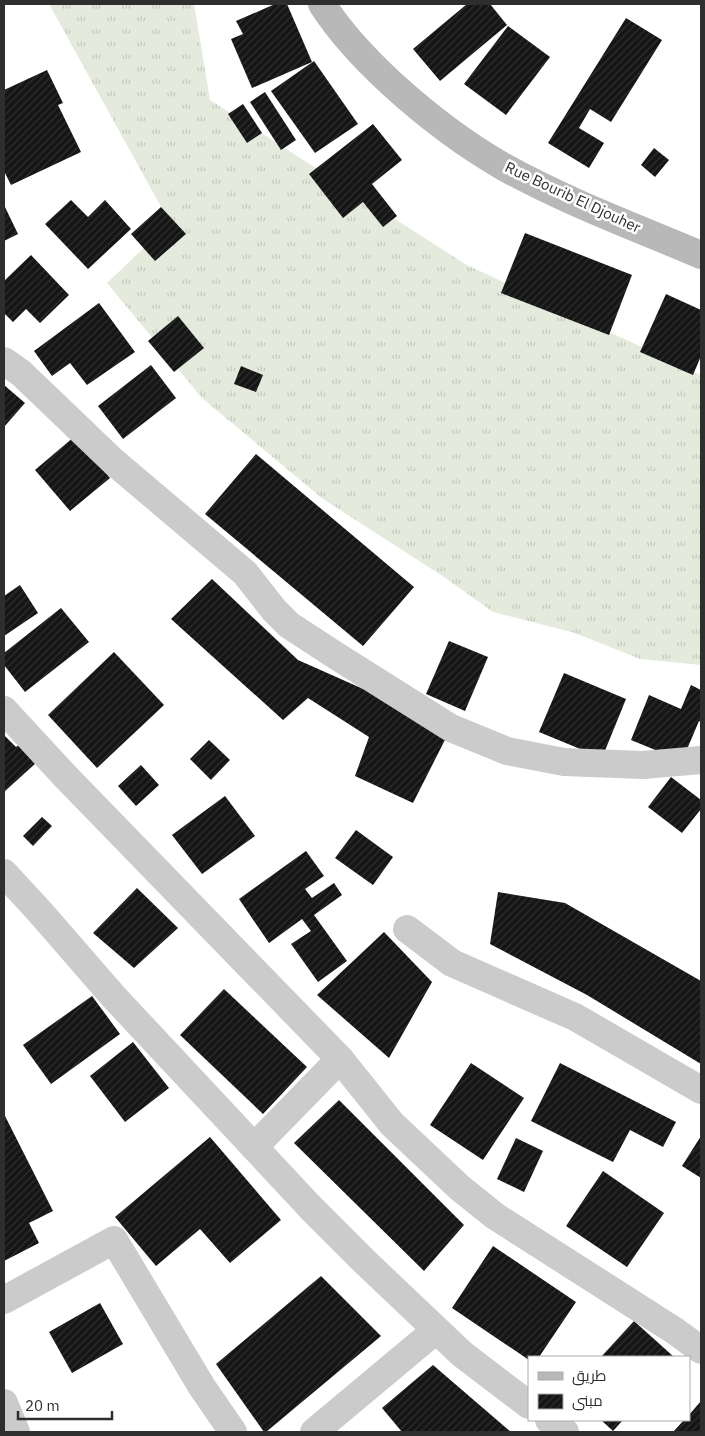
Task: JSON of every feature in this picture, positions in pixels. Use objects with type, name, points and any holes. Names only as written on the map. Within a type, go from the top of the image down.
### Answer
[{"type":"main road","name":"Rue Bourib El Djouher","points":[[322,4],[363,57],[384,77],[435,121],[468,143],[504,166],[548,189],[701,255]]},
{"type":"street","points":[[4,361],[21,373],[114,462],[245,573],[274,610],[290,625],[451,728],[507,751],[564,762],[643,765],[701,760]]},
{"type":"street","points":[[4,710],[65,776],[340,1059],[392,1124],[460,1188],[496,1216],[675,1331],[701,1350]]},
{"type":"street","points":[[4,873],[113,996],[363,1260],[462,1354],[528,1404]]},
{"type":"street","points":[[408,929],[452,962],[575,1017],[701,1090]]},
{"type":"street","points":[[254,1147],[340,1059]]},
{"type":"street","points":[[4,1300],[114,1240],[202,1387],[233,1432]]},
{"type":"street","points":[[314,1432],[436,1330]]},
{"type":"street","points":[[4,1403],[16,1432]]},
{"type":"street","points":[[550,1421],[565,1432]]},
{"type":"green space","points":[[49,4],[194,4],[210,100],[465,264],[701,375],[701,665],[640,659],[575,633],[493,612],[444,577],[323,499],[202,398],[107,283],[170,223]]},
{"type":"building","points":[[275,4],[287,4],[312,62],[252,88],[231,39],[243,34],[236,21]]},
{"type":"building","points":[[467,4],[490,4],[507,25],[440,81],[413,49]]},
{"type":"building","points":[[626,18],[662,40],[611,122],[590,109],[579,128],[604,143],[589,168],[548,143]]},
{"type":"building","points":[[508,26],[550,57],[506,115],[464,84]]},
{"type":"building","points":[[314,61],[358,124],[315,153],[271,91]]},
{"type":"building","points":[[47,70],[63,103],[58,105],[81,152],[11,185],[4,171],[4,90]]},
{"type":"building","points":[[265,92],[296,140],[281,150],[250,102]]},
{"type":"building","points":[[243,104],[262,133],[247,143],[228,114]]},
{"type":"building","points":[[373,124],[402,160],[372,184],[397,216],[383,227],[363,202],[343,218],[309,174]]},
{"type":"building","points":[[654,148],[669,160],[655,177],[641,165]]},
{"type":"building","points":[[71,200],[88,217],[105,200],[131,229],[88,269],[45,224]]},
{"type":"building","points":[[4,205],[18,234],[4,241]]},
{"type":"building","points":[[161,207],[186,234],[155,261],[131,234]]},
{"type":"building","points":[[525,233],[632,275],[609,335],[501,293]]},
{"type":"building","points":[[31,255],[69,295],[40,323],[26,309],[13,322],[4,313],[4,281]]},
{"type":"building","points":[[666,294],[701,310],[701,356],[693,375],[640,352]]},
{"type":"building","points":[[99,303],[135,352],[87,385],[70,363],[52,376],[34,351]]},
{"type":"building","points":[[178,316],[204,348],[174,372],[148,341]]},
{"type":"building","points":[[151,365],[176,398],[123,439],[98,406]]},
{"type":"building","points":[[241,366],[263,375],[256,392],[234,384]]},
{"type":"building","points":[[4,385],[25,403],[4,427]]},
{"type":"building","points":[[75,436],[110,478],[70,511],[35,470]]},
{"type":"building","points":[[256,454],[414,587],[363,646],[205,514]]},
{"type":"building","points":[[212,579],[298,660],[451,728],[413,803],[355,776],[369,737],[308,698],[283,720],[171,619]]},
{"type":"building","points":[[20,585],[38,613],[4,636],[4,596]]},
{"type":"building","points":[[61,608],[89,642],[25,692],[4,665],[4,653]]},
{"type":"building","points":[[449,641],[488,657],[465,711],[426,694]]},
{"type":"building","points":[[114,652],[164,705],[97,768],[48,715]]},
{"type":"building","points":[[564,673],[626,699],[602,758],[539,732]]},
{"type":"building","points":[[691,685],[701,690],[701,722],[699,721],[682,761],[631,740],[649,695],[681,709]]},
{"type":"building","points":[[4,735],[16,747],[20,744],[37,762],[4,792]]},
{"type":"building","points":[[209,740],[230,760],[211,780],[190,759]]},
{"type":"building","points":[[141,765],[159,785],[136,806],[118,786]]},
{"type":"building","points":[[671,777],[701,800],[701,809],[682,833],[648,807]]},
{"type":"building","points":[[225,796],[255,836],[202,874],[172,835]]},
{"type":"building","points":[[42,817],[52,826],[33,846],[23,836]]},
{"type":"building","points":[[356,830],[393,857],[373,885],[335,858]]},
{"type":"building","points":[[306,851],[324,876],[305,889],[312,898],[334,883],[342,895],[314,915],[347,961],[318,982],[291,944],[311,931],[302,919],[269,943],[239,899]]},
{"type":"building","points":[[137,888],[178,928],[134,968],[93,933]]},
{"type":"building","points":[[498,892],[565,903],[701,981],[701,1064],[587,995],[490,944]]},
{"type":"building","points":[[384,932],[432,982],[389,1058],[317,995]]},
{"type":"building","points":[[224,989],[307,1067],[263,1114],[180,1035]]},
{"type":"building","points":[[92,996],[120,1034],[51,1084],[23,1045]]},
{"type":"building","points":[[133,1042],[169,1088],[125,1122],[90,1076]]},
{"type":"building","points":[[471,1063],[524,1098],[483,1160],[430,1125]]},
{"type":"building","points":[[560,1063],[676,1122],[663,1147],[630,1130],[613,1162],[531,1121]]},
{"type":"building","points":[[339,1100],[464,1225],[424,1271],[294,1143]]},
{"type":"building","points":[[4,1114],[53,1211],[29,1223],[39,1243],[4,1261]]},
{"type":"building","points":[[701,1136],[701,1178],[682,1166]]},
{"type":"building","points":[[210,1137],[281,1220],[230,1263],[200,1229],[156,1266],[115,1217]]},
{"type":"building","points":[[516,1138],[543,1151],[524,1192],[497,1179]]},
{"type":"building","points":[[603,1171],[664,1213],[627,1267],[566,1226]]},
{"type":"building","points":[[493,1246],[576,1302],[540,1356],[528,1356],[528,1359],[452,1308]]},
{"type":"building","points":[[321,1276],[381,1336],[264,1432],[216,1364]]},
{"type":"building","points":[[100,1303],[123,1344],[72,1373],[49,1332]]},
{"type":"building","points":[[634,1321],[673,1356],[602,1356]]},
{"type":"building","points":[[433,1365],[511,1432],[402,1432],[382,1408]]},
{"type":"building","points":[[701,1401],[701,1432],[673,1432],[683,1421],[690,1421],[690,1414]]},
{"type":"building","points":[[602,1421],[622,1421],[613,1431]]}]
